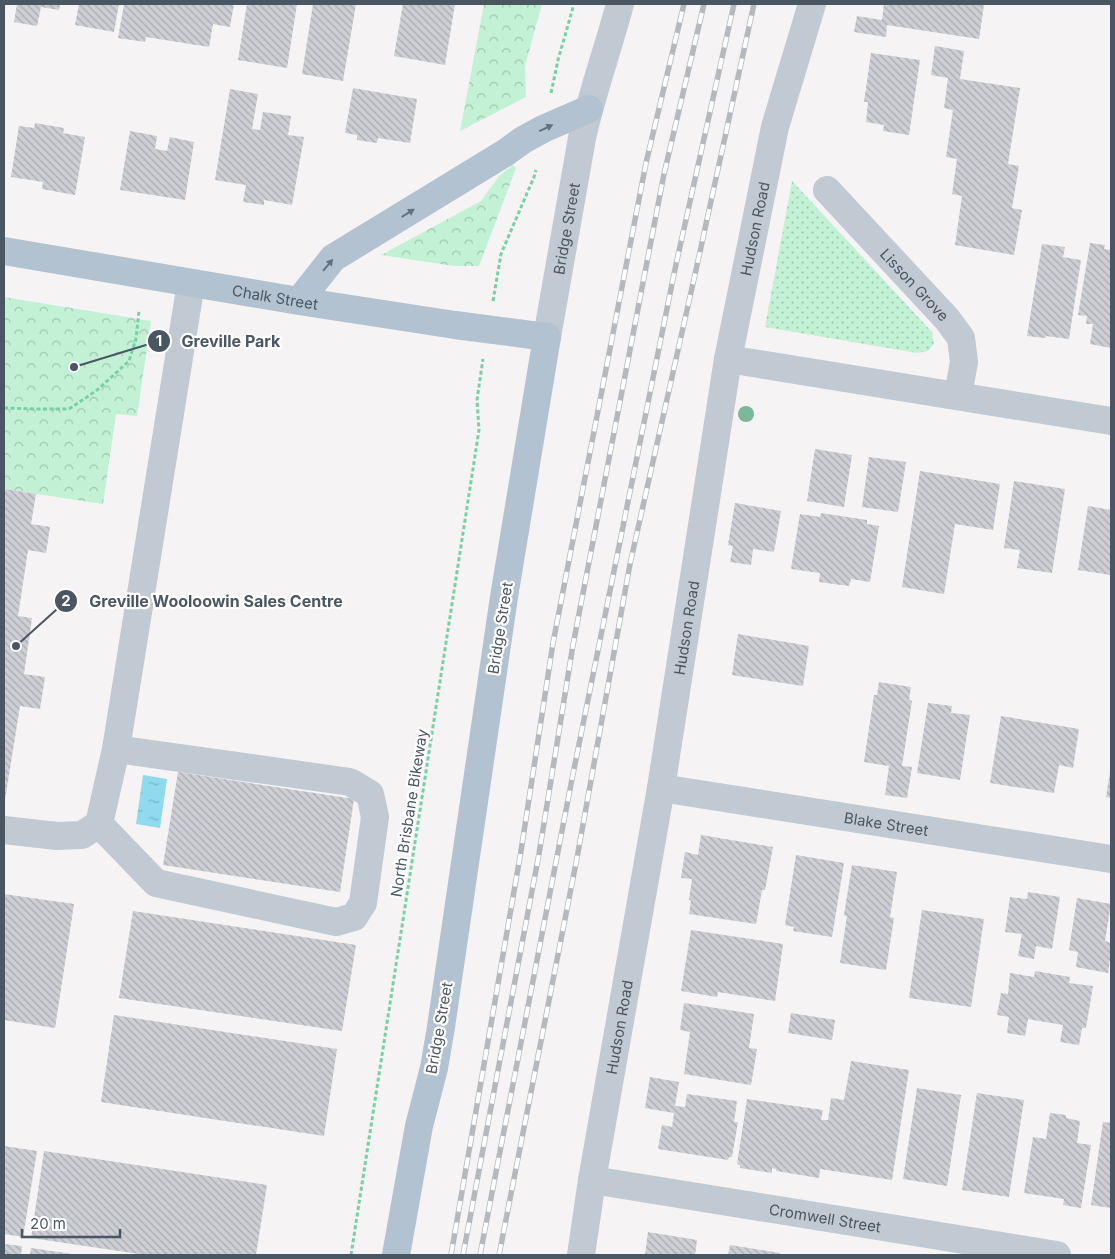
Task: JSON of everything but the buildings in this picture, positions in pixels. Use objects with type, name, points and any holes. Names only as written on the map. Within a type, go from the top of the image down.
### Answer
[{"type":"main road","points":[[299,301],[333,258],[523,140],[589,109]]},
{"type":"main road","name":"Chalk Street","points":[[4,251],[299,301],[547,337]]},
{"type":"main road","name":"Bridge Street","points":[[396,1255],[419,1126],[434,1068],[441,1027],[504,597],[547,337]]},
{"type":"street","name":"Bridge Street","points":[[547,337],[582,138],[620,4]]},
{"type":"street","name":"Hudson Road","points":[[581,1255],[592,1180],[661,788],[728,359],[774,127],[812,4]]},
{"type":"street","name":"Lisson Grove","points":[[826,190],[947,319],[961,338],[964,362],[958,395]]},
{"type":"street","points":[[4,830],[57,836],[82,835],[99,824],[116,749],[191,283]]},
{"type":"street","points":[[728,359],[1111,421]]},
{"type":"street","points":[[99,824],[156,883],[336,922],[354,917],[363,903],[375,817],[370,794],[350,782],[116,749]]},
{"type":"street","name":"Blake Street","points":[[661,788],[1111,860]]},
{"type":"street","name":"Cromwell Street","points":[[592,1180],[1057,1255]]},
{"type":"path","points":[[550,96],[574,4]]},
{"type":"path","points":[[494,290],[500,254],[536,169]]},
{"type":"path","points":[[4,408],[69,409],[96,391],[129,361],[136,339],[139,311]]},
{"type":"path","name":"North Brisbane Bikeway","points":[[351,1255],[479,430],[477,400],[481,373]]},
{"type":"green space","points":[[484,4],[542,4],[525,66],[526,97],[460,131]]},
{"type":"green space","points":[[513,165],[516,168],[479,266],[454,266],[381,255],[481,201],[499,176]]},
{"type":"green space","points":[[792,181],[932,332],[934,344],[928,351],[917,353],[765,327]]},
{"type":"green space","points":[[4,297],[151,321],[137,416],[116,414],[103,504],[4,489]]},
{"type":"water","points":[[143,775],[167,779],[160,828],[136,824]]},
{"type":"railway","points":[[451,1255],[521,851],[553,643],[646,163],[684,4]]},
{"type":"railway","points":[[463,1255],[539,854],[573,645],[664,174],[704,4]]},
{"type":"railway","points":[[480,1255],[572,779],[675,269],[734,4]]},
{"type":"railway","points":[[499,1255],[577,858],[630,564],[754,4]]},
{"type":"place","name":"Greville Park","points":[[74,367]]},
{"type":"place","name":"Greville Wooloowin Sales Centre","points":[[16,646]]}]
